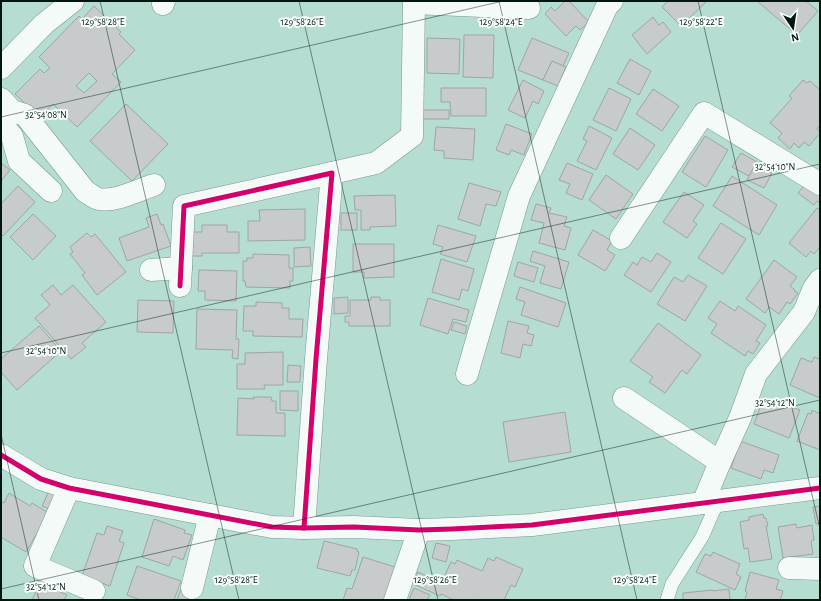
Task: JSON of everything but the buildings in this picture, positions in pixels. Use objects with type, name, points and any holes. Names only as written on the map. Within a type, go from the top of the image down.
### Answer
[{"type":"street","points":[[1,68],[44,24],[74,1]]},
{"type":"street","points":[[467,374],[519,196],[607,6],[612,1]]},
{"type":"street","points":[[151,270],[180,277],[184,206],[376,163],[412,136],[414,4],[529,8]]},
{"type":"street","points":[[1,99],[12,111],[26,114],[91,196],[98,199],[107,199],[118,197],[154,185]]},
{"type":"street","points":[[622,238],[704,113],[820,184]]},
{"type":"street","points":[[1,123],[12,136],[19,161],[51,191]]},
{"type":"street","points":[[304,528],[316,359],[332,173]]},
{"type":"street","points":[[710,502],[720,462],[740,418],[756,374],[804,312],[814,288],[820,280]]},
{"type":"street","points":[[624,398],[720,462]]},
{"type":"street","points":[[1,455],[41,479],[69,488],[272,527],[354,527],[419,530],[532,524],[820,488]]},
{"type":"street","points":[[69,488],[35,566],[82,592]]},
{"type":"street","points":[[192,588],[210,515]]},
{"type":"street","points":[[395,600],[419,530]]},
{"type":"street","points":[[789,568],[820,569]]},
{"type":"lane","points":[[667,600],[672,584],[702,537],[710,502]]},
{"type":"cycle path","points":[[180,286],[184,206],[332,173],[316,359],[304,528]]},
{"type":"cycle path","points":[[1,455],[41,479],[69,488],[272,527],[354,527],[419,530],[532,525],[820,488]]}]
